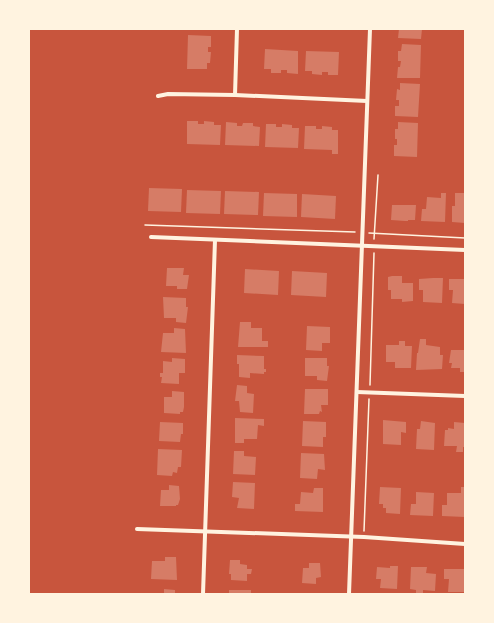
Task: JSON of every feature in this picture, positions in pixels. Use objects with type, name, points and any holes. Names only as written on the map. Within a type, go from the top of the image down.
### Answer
[{"type":"street","points":[[234,95],[237,29]]},
{"type":"street","points":[[349,594],[370,29]]},
{"type":"street","points":[[158,96],[168,94],[234,95],[367,101]]},
{"type":"street","points":[[151,237],[465,250]]},
{"type":"street","points":[[203,594],[216,240]]},
{"type":"street","points":[[357,392],[465,396]]},
{"type":"street","points":[[137,529],[351,536],[465,544]]},
{"type":"path","points":[[364,537],[370,392],[374,234],[378,175]]},
{"type":"path","points":[[145,225],[362,232],[374,234],[465,238]]},
{"type":"building","points":[[399,29],[422,29],[421,39],[398,38]]},
{"type":"building","points":[[188,35],[211,36],[211,47],[208,47],[208,52],[211,52],[210,63],[207,63],[207,69],[187,69]]},
{"type":"building","points":[[402,44],[421,45],[420,78],[397,78],[398,67],[400,67],[401,61],[398,61],[398,51],[401,51]]},
{"type":"building","points":[[265,49],[298,51],[298,74],[287,73],[287,70],[281,70],[281,73],[271,73],[271,69],[264,69]]},
{"type":"building","points":[[306,51],[339,52],[338,75],[328,75],[328,72],[322,72],[322,75],[312,74],[312,71],[305,71]]},
{"type":"building","points":[[400,83],[420,84],[418,117],[395,116],[395,106],[399,106],[399,100],[396,100],[397,89],[400,90]]},
{"type":"building","points":[[187,121],[198,121],[198,124],[204,124],[204,121],[214,122],[214,125],[221,125],[220,145],[187,144]]},
{"type":"building","points":[[226,122],[237,123],[237,126],[242,126],[243,123],[253,123],[253,126],[260,127],[259,146],[225,145]]},
{"type":"building","points":[[398,122],[418,123],[417,157],[394,156],[394,145],[397,145],[397,139],[395,139],[395,129],[398,129]]},
{"type":"building","points":[[266,124],[276,124],[276,127],[282,127],[282,124],[292,125],[292,128],[299,128],[298,148],[265,147]]},
{"type":"building","points":[[305,126],[316,126],[316,129],[322,129],[322,126],[332,127],[332,130],[338,130],[338,154],[332,154],[332,150],[304,149]]},
{"type":"building","points":[[149,188],[182,189],[181,212],[148,211]]},
{"type":"building","points":[[187,190],[221,191],[220,214],[186,213]]},
{"type":"building","points":[[225,191],[259,192],[258,215],[224,214]]},
{"type":"building","points":[[264,193],[297,194],[297,217],[263,216]]},
{"type":"building","points":[[441,193],[446,193],[445,222],[421,221],[422,209],[426,209],[427,197],[441,198]]},
{"type":"building","points":[[455,193],[465,193],[465,223],[452,222],[452,206],[455,206]]},
{"type":"building","points":[[302,194],[336,196],[335,219],[301,217]]},
{"type":"building","points":[[392,205],[416,205],[415,220],[391,220]]},
{"type":"building","points":[[167,268],[184,268],[183,275],[189,275],[187,289],[177,289],[177,286],[166,286]]},
{"type":"building","points":[[245,269],[279,271],[278,295],[244,293]]},
{"type":"building","points":[[292,271],[327,273],[326,297],[291,295]]},
{"type":"building","points":[[402,276],[402,283],[413,283],[413,301],[402,302],[402,299],[391,299],[391,290],[388,290],[388,277]]},
{"type":"building","points":[[443,278],[442,303],[423,302],[423,290],[419,290],[419,279]]},
{"type":"building","points":[[449,279],[465,279],[465,304],[452,303],[453,290],[449,290]]},
{"type":"building","points":[[163,297],[186,298],[186,307],[188,307],[186,323],[176,322],[176,318],[164,318]]},
{"type":"building","points":[[240,322],[251,322],[251,328],[262,328],[262,341],[268,341],[268,347],[238,347]]},
{"type":"building","points":[[307,326],[330,327],[330,343],[322,343],[322,351],[306,350]]},
{"type":"building","points":[[174,328],[185,329],[186,353],[161,352],[163,333],[174,333]]},
{"type":"building","points":[[420,339],[426,339],[426,345],[440,347],[440,355],[443,355],[442,369],[416,370]]},
{"type":"building","points":[[399,341],[405,341],[405,346],[412,346],[411,368],[395,368],[395,362],[386,362],[386,345],[399,345]]},
{"type":"building","points":[[451,350],[465,350],[465,372],[460,372],[460,368],[451,368],[452,363],[449,363]]},
{"type":"building","points":[[237,355],[264,356],[264,369],[266,369],[266,372],[264,372],[264,374],[250,373],[250,378],[239,377]]},
{"type":"building","points":[[172,358],[185,359],[185,373],[179,373],[179,384],[161,383],[162,377],[160,377],[160,373],[163,373],[163,361],[172,362]]},
{"type":"building","points":[[305,358],[327,358],[327,366],[329,366],[327,381],[317,380],[317,376],[305,376]]},
{"type":"building","points":[[237,385],[247,386],[247,393],[254,394],[253,413],[240,412],[239,401],[235,401]]},
{"type":"building","points":[[305,389],[328,389],[328,405],[321,405],[322,412],[320,411],[319,414],[304,414]]},
{"type":"building","points":[[172,391],[184,392],[184,407],[183,412],[180,412],[180,414],[164,413],[164,397],[172,397]]},
{"type":"building","points":[[235,418],[264,419],[264,426],[258,425],[257,439],[244,439],[244,443],[235,443]]},
{"type":"building","points":[[383,420],[406,422],[406,433],[401,432],[401,445],[383,444]]},
{"type":"building","points":[[303,421],[326,422],[326,437],[323,437],[323,447],[302,446]]},
{"type":"building","points":[[421,421],[435,423],[434,450],[416,449],[417,429],[420,429]]},
{"type":"building","points":[[160,422],[183,423],[183,434],[181,434],[180,442],[159,441]]},
{"type":"building","points":[[454,422],[465,423],[465,447],[463,447],[463,452],[456,452],[457,446],[444,446],[445,430],[448,430],[448,428],[454,429]]},
{"type":"building","points":[[158,449],[182,450],[181,467],[178,467],[177,473],[173,472],[172,476],[157,475]]},
{"type":"building","points":[[234,451],[244,451],[244,456],[256,457],[255,475],[233,474]]},
{"type":"building","points":[[301,453],[324,454],[325,470],[318,469],[317,479],[300,478]]},
{"type":"building","points":[[233,482],[255,483],[254,509],[237,508],[239,498],[232,497]]},
{"type":"building","points":[[169,485],[179,486],[180,499],[178,505],[160,506],[161,490],[169,490]]},
{"type":"building","points":[[380,487],[401,488],[400,514],[386,513],[386,508],[383,508],[383,504],[379,504]]},
{"type":"building","points":[[461,487],[465,487],[465,517],[442,516],[442,505],[447,505],[447,493],[461,493]]},
{"type":"building","points":[[314,488],[323,488],[323,512],[295,511],[295,504],[300,504],[301,492],[313,493]]},
{"type":"building","points":[[416,492],[434,493],[433,516],[410,515],[411,504],[416,504]]},
{"type":"building","points":[[165,557],[176,557],[177,580],[151,579],[152,561],[165,561]]},
{"type":"building","points":[[230,560],[240,560],[240,564],[247,565],[247,569],[252,569],[251,574],[247,574],[247,581],[231,580],[231,574],[229,574]]},
{"type":"building","points":[[309,563],[320,563],[321,577],[316,578],[316,584],[302,583],[303,568],[309,568]]},
{"type":"building","points":[[390,566],[398,566],[397,589],[380,588],[381,579],[376,579],[377,567],[390,568]]},
{"type":"building","points":[[411,567],[427,567],[426,573],[436,574],[435,591],[423,590],[423,594],[416,594],[416,590],[410,589]]},
{"type":"building","points":[[444,569],[465,569],[465,592],[448,592],[449,579],[444,579]]},
{"type":"building","points":[[164,589],[175,590],[175,594],[164,594]]},
{"type":"building","points":[[229,590],[251,590],[251,594],[229,594]]}]
